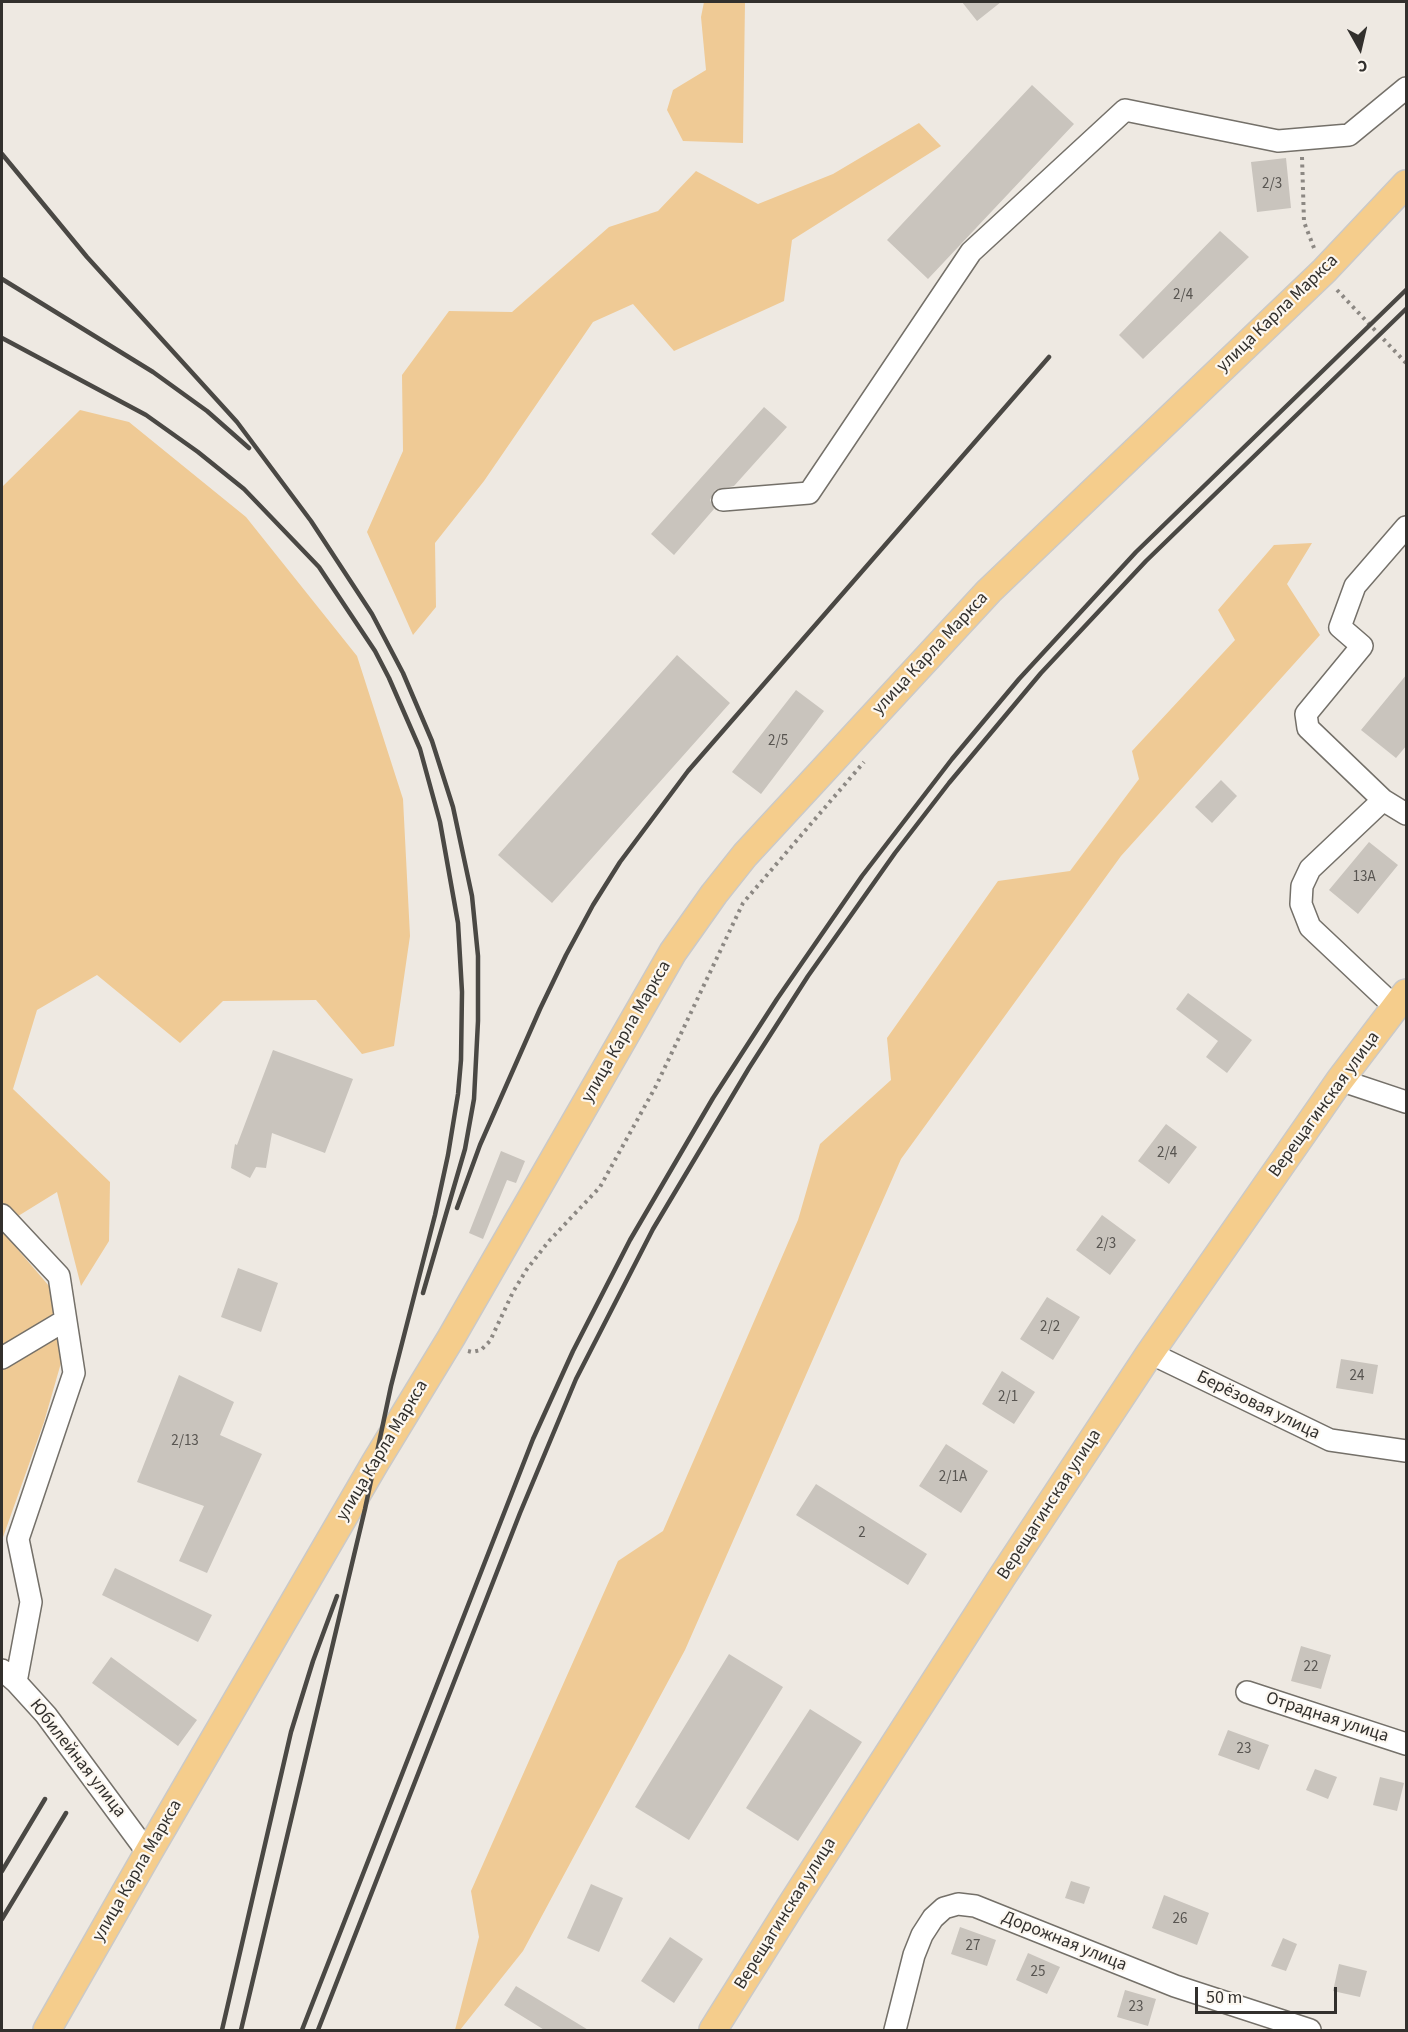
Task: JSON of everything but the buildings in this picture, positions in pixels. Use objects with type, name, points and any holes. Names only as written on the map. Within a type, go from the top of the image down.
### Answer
[{"type":"main road","name":"улица Карла Маркса","points":[[47,2031],[148,1853],[375,1463],[451,1338],[673,952],[714,894],[745,855],[989,591],[1324,271],[1407,184]]},
{"type":"main road","name":"Верещагинская улица","points":[[713,2031],[1002,1577],[1150,1353],[1341,1080],[1401,1000]]},
{"type":"street","points":[[723,500],[809,493],[971,252],[1125,110],[1278,141],[1349,135],[1407,88]]},
{"type":"street","points":[[1407,527],[1355,586],[1340,627],[1362,646],[1306,714],[1308,728],[1383,800],[1407,814]]},
{"type":"street","points":[[1383,800],[1310,869],[1302,886],[1301,904],[1310,927],[1401,1000]]},
{"type":"street","points":[[1341,1080],[1407,1102]]},
{"type":"street","points":[[2,1215],[59,1276],[74,1373],[18,1539],[31,1602],[9,1676]]},
{"type":"street","points":[[2,1358],[59,1324]]},
{"type":"street","name":"Берёзовая улица","points":[[1150,1353],[1330,1440],[1407,1450]]},
{"type":"street","name":"Юбилейная улица","points":[[9,1676],[52,1723],[148,1853]]},
{"type":"street","name":"Отрадная улица","points":[[1247,1692],[1407,1744]]},
{"type":"street","name":"Дорожная улица","points":[[895,2031],[914,1955],[922,1935],[933,1918],[944,1908],[958,1904],[975,1906],[1175,1986],[1310,2031]]},
{"type":"path","points":[[1302,157],[1304,222],[1324,271],[1336,289],[1407,363]]},
{"type":"path","points":[[451,1338],[461,1348],[472,1352],[481,1350],[489,1341],[527,1269],[549,1241],[600,1188],[656,1086],[743,903],[865,762]]},
{"type":"shaded area","points":[[704,2],[745,2],[743,143],[683,141],[667,110],[673,90],[706,70],[701,17]]},
{"type":"shaded area","points":[[919,123],[941,146],[792,240],[784,301],[674,351],[633,304],[593,322],[484,481],[435,543],[436,607],[413,635],[367,532],[403,451],[402,375],[449,311],[512,312],[609,227],[658,211],[696,171],[758,204],[833,174]]},
{"type":"shaded area","points":[[80,410],[129,422],[246,517],[357,656],[403,799],[410,936],[394,1046],[362,1054],[316,1000],[223,1001],[180,1043],[97,975],[37,1010],[13,1089],[110,1182],[109,1241],[81,1286],[57,1192],[2,1226],[2,487]]},
{"type":"shaded area","points":[[1312,543],[1287,584],[1320,635],[1121,856],[901,1159],[685,1650],[523,1951],[460,2030],[455,2030],[479,1937],[471,1891],[618,1561],[663,1531],[798,1220],[820,1144],[891,1080],[887,1038],[998,881],[1070,871],[1139,779],[1132,751],[1235,640],[1218,610],[1274,545]]},
{"type":"shaded area","points":[[2,1231],[55,1293],[63,1356],[44,1422],[2,1540]]},
{"type":"railway","points":[[2,154],[87,257],[237,422],[311,521],[372,614],[403,673],[432,741],[453,807],[472,896],[478,956],[478,1021],[474,1099],[465,1149],[423,1293]]},
{"type":"railway","points":[[2,279],[153,372],[207,411],[249,448]]},
{"type":"railway","points":[[302,2030],[533,1439],[573,1351],[630,1240],[713,1098],[777,999],[862,876],[952,759],[1019,679],[1136,552],[1406,290]]},
{"type":"railway","points":[[318,2030],[520,1513],[576,1379],[653,1229],[749,1068],[808,976],[895,853],[949,783],[1041,673],[1146,561],[1406,309]]},
{"type":"railway","points":[[2,338],[146,415],[198,452],[244,489],[319,567],[375,651],[420,749],[440,822],[458,923],[462,992],[461,1060],[448,1155],[391,1386],[365,1509],[241,2030]]},
{"type":"railway","points":[[457,1208],[480,1145],[540,1009],[593,905],[620,862],[688,771],[1049,357]]},
{"type":"railway","points":[[222,2030],[291,1732],[313,1661],[337,1596]]},
{"type":"railway","points":[[2,1871],[45,1799]]},
{"type":"railway","points":[[2,1919],[66,1813]]}]
